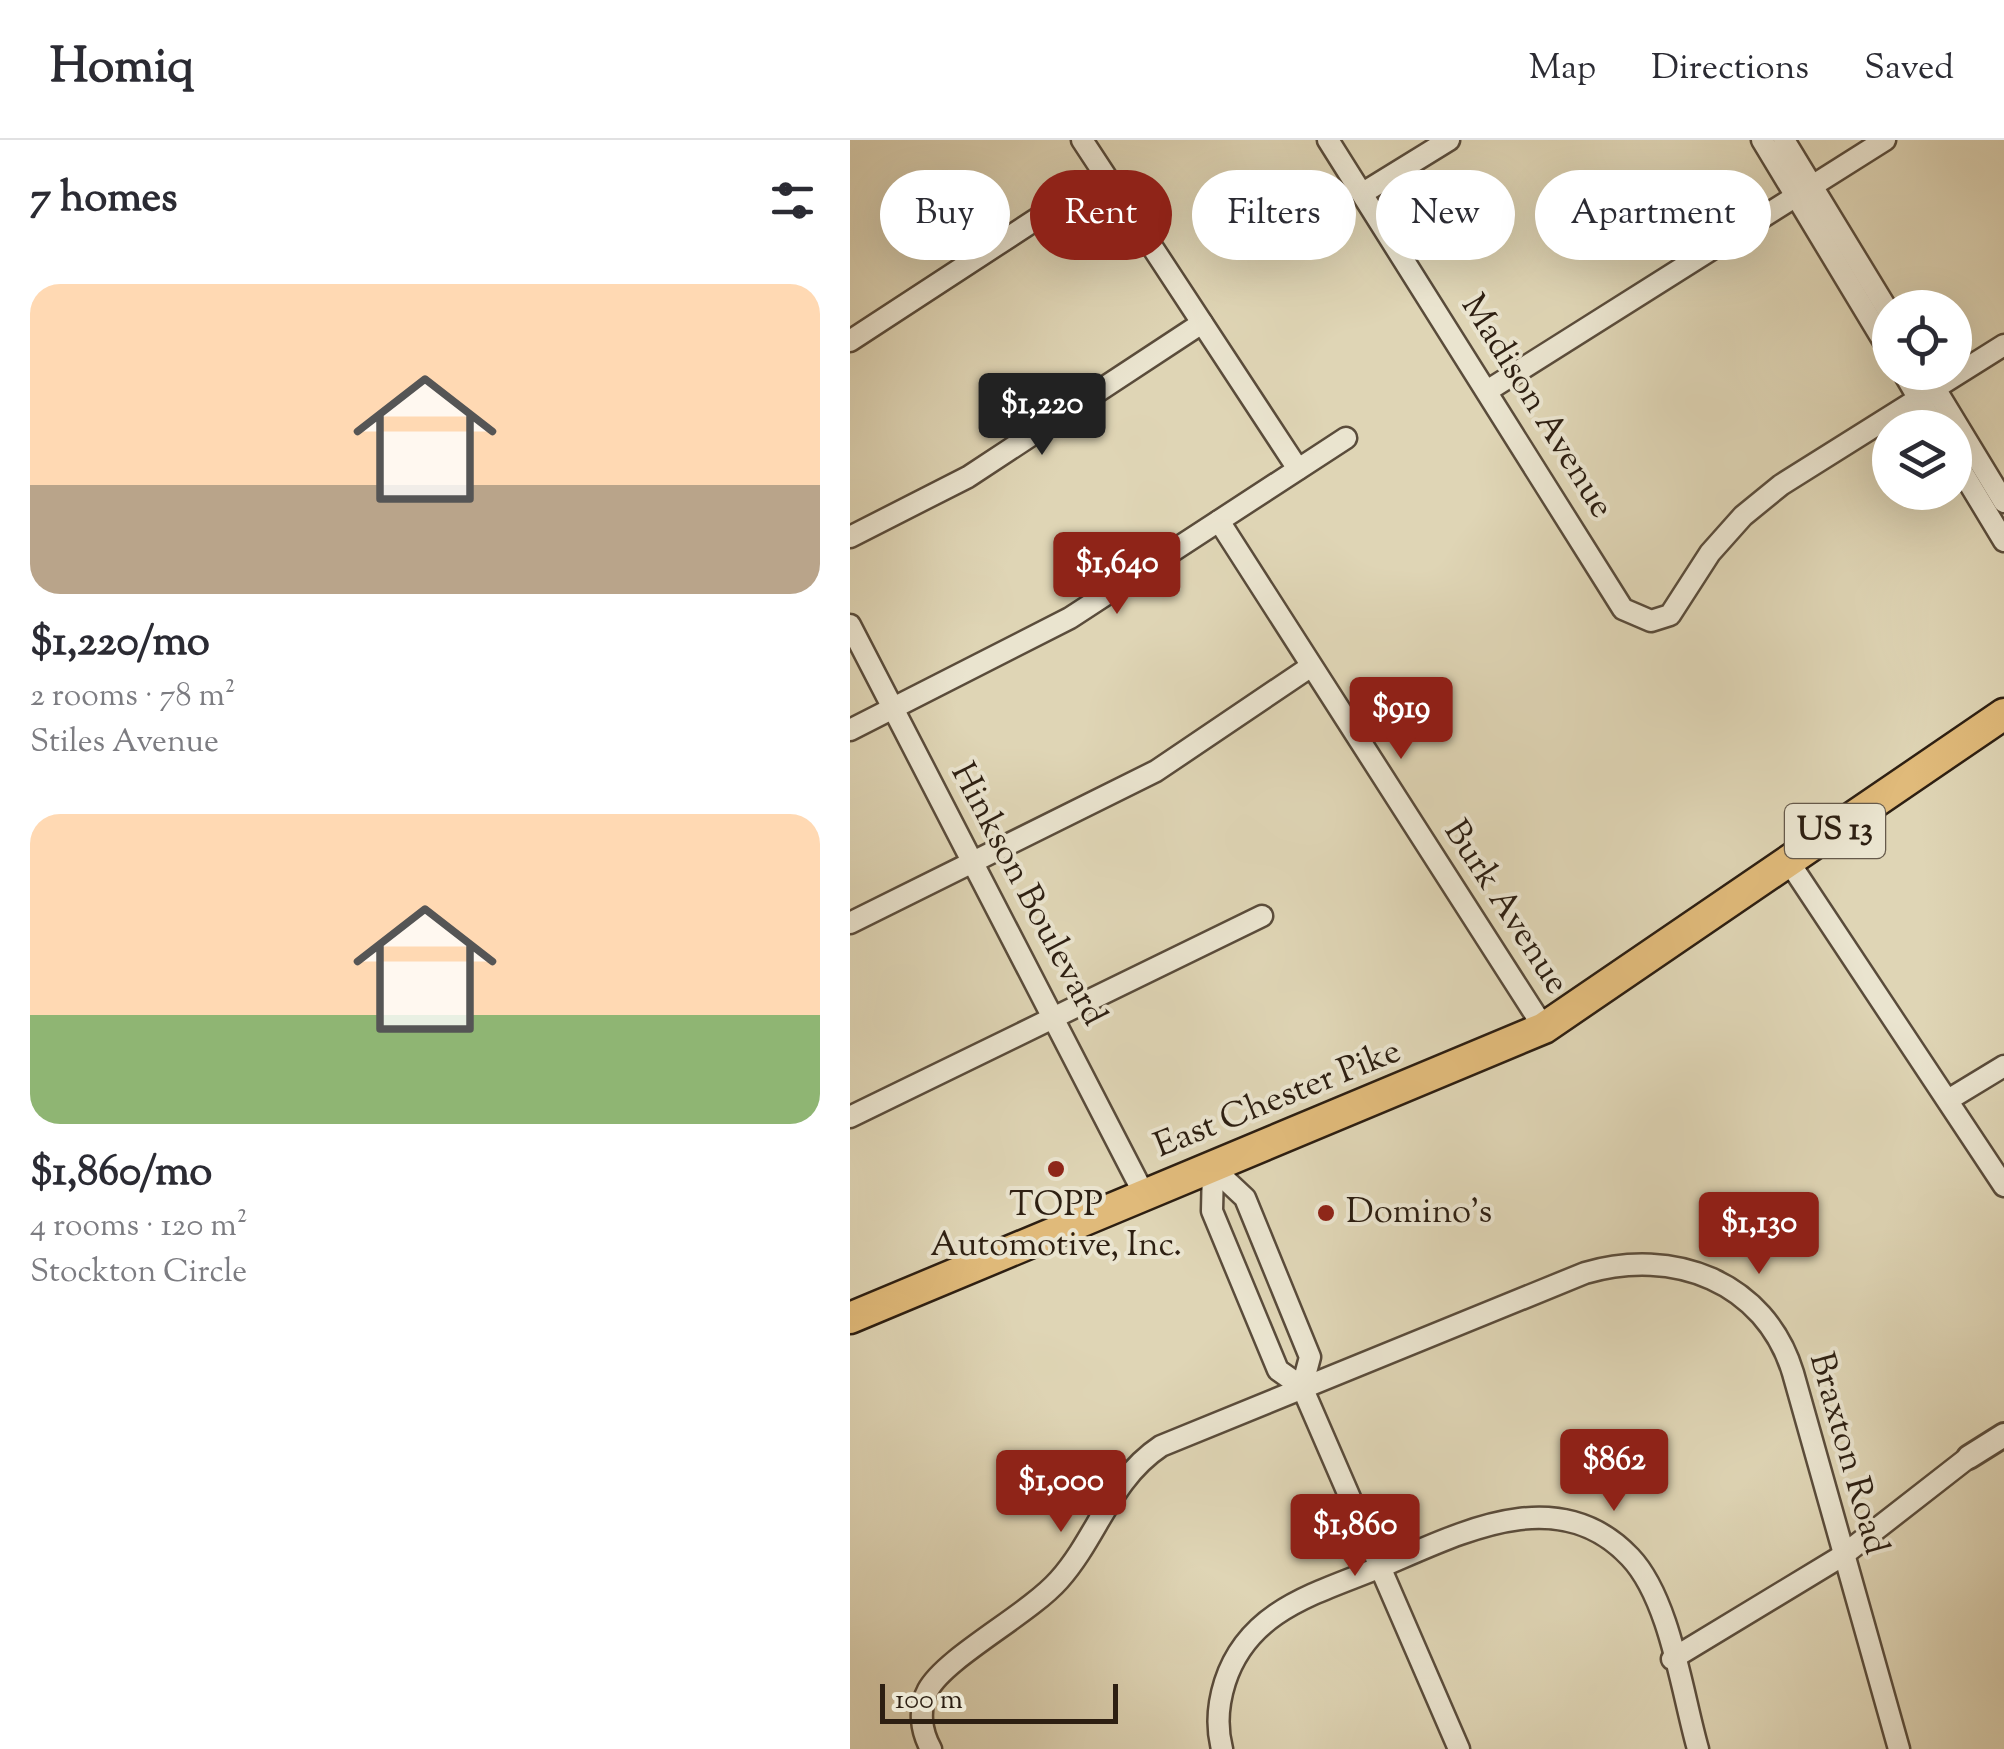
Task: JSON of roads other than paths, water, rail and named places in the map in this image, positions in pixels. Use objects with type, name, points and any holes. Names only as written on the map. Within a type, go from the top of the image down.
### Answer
[{"type":"main road","name":"US 13","points":[[1788,862],[2004,714]]},
{"type":"main road","name":"East Chester Pike","points":[[850,1318],[1544,1028],[1788,862]]},
{"type":"street","points":[[1082,140],[1101,170]]},
{"type":"street","name":"Madison Avenue","points":[[1328,140],[1622,609],[1650,621],[1670,616],[1710,553],[1743,516],[1818,459],[1924,390]]},
{"type":"street","points":[[1362,192],[1449,140]]},
{"type":"street","points":[[1762,140],[1804,191],[1873,290]]},
{"type":"street","points":[[1784,140],[1804,191],[1872,318]]},
{"type":"street","points":[[1487,390],[1885,140]]},
{"type":"street","points":[[850,341],[1030,223]]},
{"type":"street","points":[[1160,260],[1298,469]]},
{"type":"street","points":[[850,537],[968,477],[1202,323]]},
{"type":"street","points":[[1972,362],[2004,344]]},
{"type":"street","points":[[1928,390],[2004,502]]},
{"type":"street","points":[[850,730],[1070,618],[1346,438]]},
{"type":"street","points":[[1972,488],[2004,541]]},
{"type":"street","name":"Burk Avenue","points":[[1219,521],[1544,1028]]},
{"type":"street","name":"Hinkson Boulevard","points":[[850,625],[1145,1196]]},
{"type":"street","points":[[850,924],[1156,771],[1310,668]]},
{"type":"street","points":[[1788,862],[2004,1186]]},
{"type":"street","points":[[850,1117],[1262,916]]},
{"type":"street","points":[[1948,1100],[2004,1066]]},
{"type":"street","points":[[1213,1168],[1212,1211],[1278,1370],[1302,1387],[1460,1749]]},
{"type":"street","points":[[1213,1168],[1245,1198],[1277,1274],[1310,1357],[1302,1387]]},
{"type":"street","name":"Braxton Road","points":[[931,1749],[922,1729],[930,1686],[1058,1581],[1125,1474],[1160,1446],[1585,1272],[1628,1263],[1691,1270],[1730,1286],[1778,1334],[1793,1373],[1899,1749]]},
{"type":"street","points":[[1672,1659],[1842,1556],[1968,1457],[2004,1435]]},
{"type":"street","points":[[1222,1749],[1218,1717],[1230,1669],[1252,1633],[1288,1604],[1504,1518],[1536,1517],[1584,1527],[1618,1546],[1642,1572],[1658,1601],[1698,1749]]},
{"type":"place","name":"TOPP Automotive, Inc.","points":[[1056,1169]]},
{"type":"place","name":"Domino's","points":[[1326,1213]]}]
